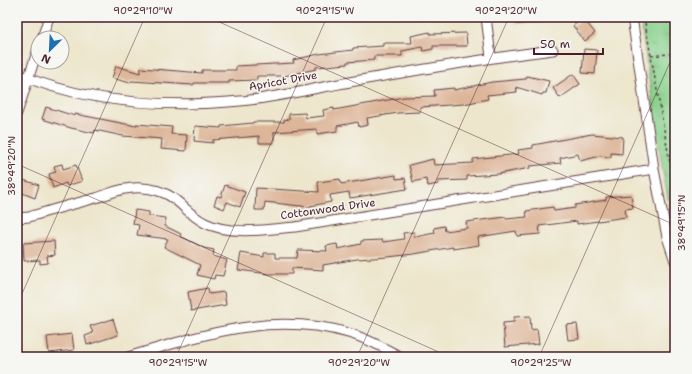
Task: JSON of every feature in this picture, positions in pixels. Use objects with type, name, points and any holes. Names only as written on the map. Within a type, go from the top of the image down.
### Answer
[{"type":"street","points":[[45,30],[49,17]]},
{"type":"street","points":[[486,17],[492,57]]},
{"type":"street","points":[[632,17],[654,168],[667,237],[675,261]]},
{"type":"street","name":"Apricot Drive","points":[[17,74],[65,89],[105,97],[148,104],[194,104],[242,101],[492,57],[553,50]]},
{"type":"street","points":[[17,112],[31,70]]},
{"type":"street","name":"Cottonwood Drive","points":[[17,218],[29,217],[125,189],[143,188],[162,191],[174,198],[204,223],[215,227],[227,230],[295,227],[654,168]]},
{"type":"street","points":[[128,357],[200,336],[273,323],[326,328],[349,333],[372,342],[401,357]]},
{"type":"path","points":[[644,17],[670,163],[675,175]]},
{"type":"path","points":[[651,56],[675,54]]},
{"type":"green space","points":[[640,17],[675,17],[675,233],[662,168]]},
{"type":"building","points":[[515,17],[542,17],[542,23],[516,24]]},
{"type":"building","points":[[583,18],[595,33],[585,41],[573,26]]},
{"type":"building","points":[[430,32],[430,34],[466,33],[467,46],[433,46],[433,49],[423,51],[422,47],[402,51],[402,56],[374,56],[374,60],[347,62],[347,64],[316,67],[316,69],[284,76],[257,76],[257,80],[229,81],[229,83],[194,83],[193,85],[131,81],[130,83],[112,78],[116,66],[140,73],[141,68],[202,73],[202,70],[236,70],[236,66],[294,63],[293,60],[319,54],[353,50],[353,48],[383,46],[383,43],[412,43],[411,36]]},
{"type":"building","points":[[584,49],[597,50],[595,74],[582,73]]},
{"type":"building","points":[[573,74],[580,84],[560,98],[553,88]]},
{"type":"building","points":[[527,76],[549,81],[546,93],[543,93],[542,95],[516,87],[517,92],[487,95],[488,99],[464,104],[420,107],[420,112],[398,113],[367,118],[368,125],[359,127],[358,122],[337,126],[337,131],[317,134],[317,129],[274,132],[274,143],[259,143],[259,136],[213,140],[213,143],[194,141],[195,126],[221,128],[221,126],[253,122],[284,122],[284,120],[289,119],[289,114],[305,113],[306,118],[324,116],[323,110],[334,108],[334,110],[404,97],[435,96],[434,90],[454,88],[454,90],[492,82],[526,79]]},
{"type":"building","points":[[46,107],[75,116],[75,114],[136,126],[136,124],[172,127],[171,134],[187,135],[186,151],[161,149],[162,139],[123,136],[95,130],[94,133],[42,119]]},
{"type":"building","points":[[592,134],[623,137],[622,154],[611,153],[611,157],[600,156],[580,161],[578,154],[560,158],[561,163],[530,166],[530,168],[498,174],[467,176],[467,180],[438,181],[438,184],[428,186],[426,179],[413,182],[409,165],[433,159],[434,165],[473,163],[473,159],[519,154],[518,150],[533,148],[533,145]]},
{"type":"building","points":[[62,164],[63,169],[76,165],[82,181],[67,186],[66,183],[53,188],[49,174],[56,172],[54,166]]},
{"type":"building","points":[[396,175],[396,179],[405,178],[407,189],[350,198],[349,192],[330,195],[331,202],[310,207],[265,202],[264,210],[255,210],[256,188],[319,192],[318,182],[340,179],[341,184]]},
{"type":"building","points":[[20,179],[39,185],[35,198],[17,191]]},
{"type":"building","points":[[225,185],[245,192],[240,207],[227,202],[224,209],[214,205],[217,196],[221,197]]},
{"type":"building","points":[[631,195],[633,208],[625,209],[626,217],[577,224],[577,221],[539,226],[540,234],[517,236],[516,231],[478,237],[479,245],[453,249],[453,247],[388,257],[357,259],[323,265],[323,270],[292,268],[292,274],[269,274],[238,270],[241,253],[264,257],[264,253],[275,253],[275,258],[297,258],[298,250],[327,251],[326,246],[337,244],[338,249],[361,244],[361,241],[382,240],[383,242],[404,239],[403,233],[414,232],[415,237],[435,233],[434,228],[444,226],[445,231],[467,228],[466,222],[506,217],[506,219],[527,217],[526,211],[553,207],[554,211],[575,208],[575,205],[606,200],[606,197]]},
{"type":"building","points":[[135,210],[149,212],[149,216],[166,218],[165,226],[181,234],[180,236],[204,248],[214,250],[213,256],[227,260],[223,276],[215,275],[214,279],[197,275],[200,265],[164,247],[168,239],[137,235],[139,225],[133,224]]},
{"type":"building","points":[[54,241],[55,255],[47,256],[48,263],[40,264],[40,260],[24,261],[23,243]]},
{"type":"building","points":[[208,288],[209,294],[224,292],[226,305],[191,311],[188,292]]},
{"type":"building","points":[[530,316],[531,330],[537,329],[539,344],[505,347],[503,323],[514,322],[514,317]]},
{"type":"building","points":[[113,319],[118,335],[87,345],[85,336],[93,333],[90,326]]},
{"type":"building","points":[[577,324],[579,339],[568,340],[566,325]]},
{"type":"building","points":[[72,334],[74,350],[49,353],[47,337]]}]
